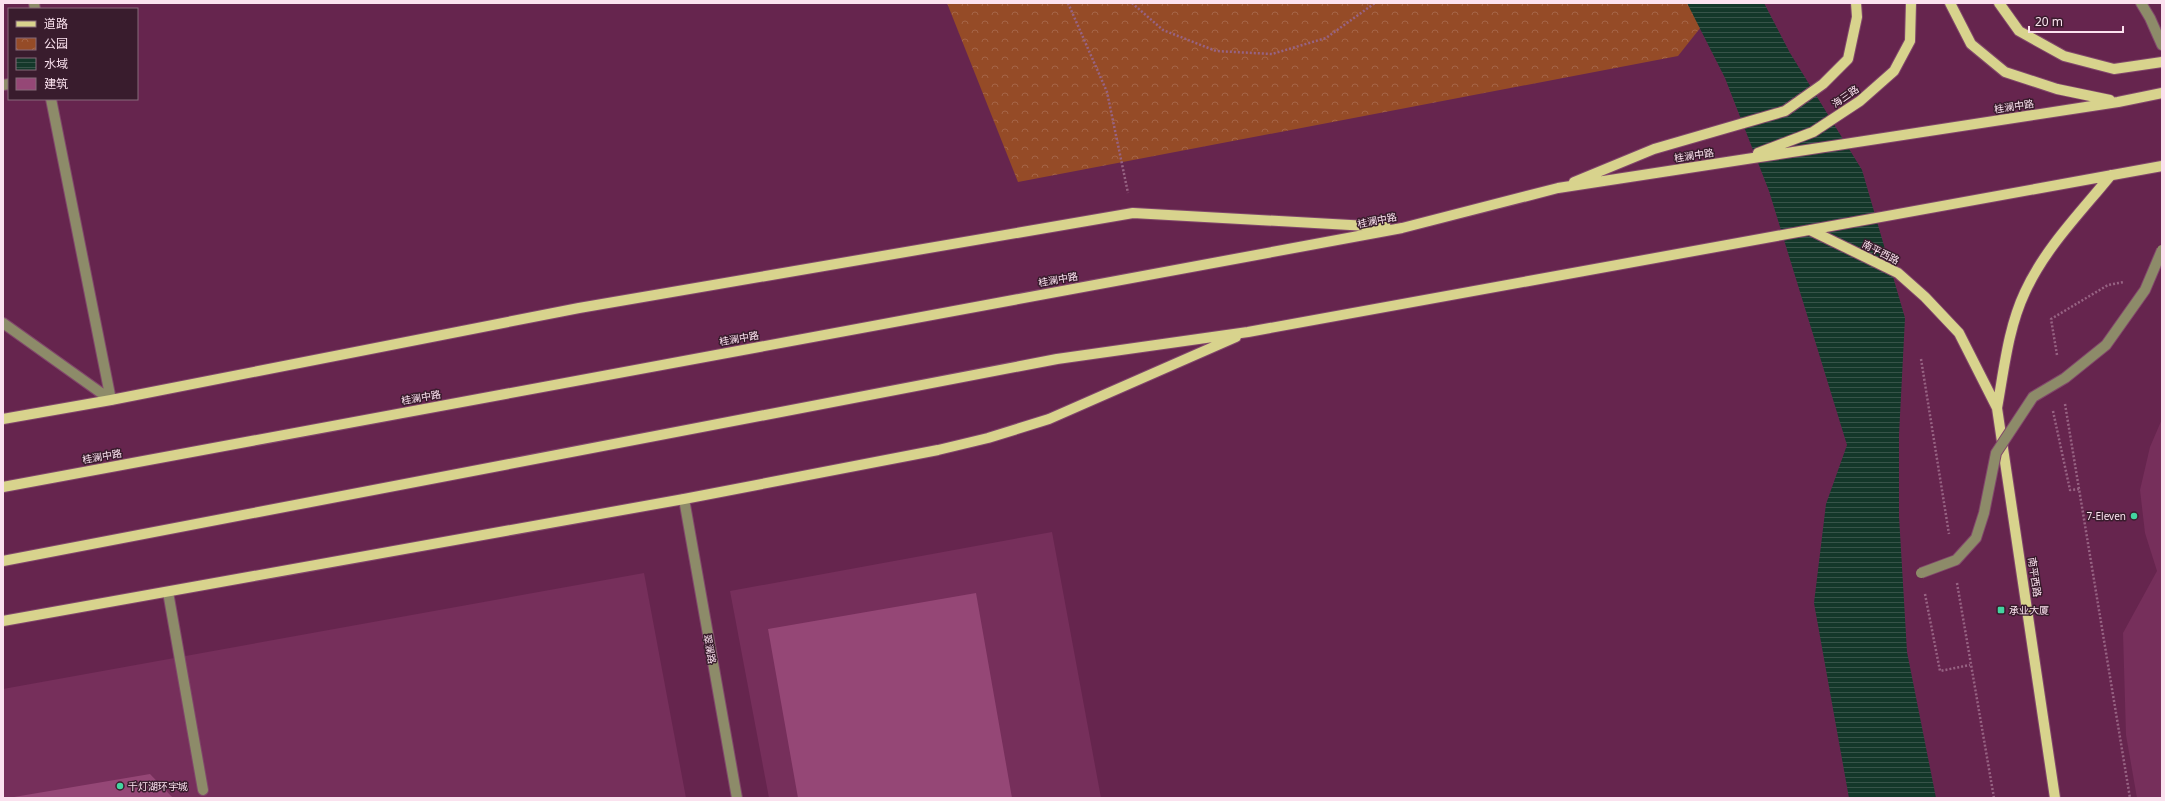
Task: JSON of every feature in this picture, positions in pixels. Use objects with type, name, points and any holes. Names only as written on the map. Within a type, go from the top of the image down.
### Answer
[{"type":"main road","points":[[1558,188],[1654,149],[1785,111],[1824,84],[1848,59],[1857,17],[1856,3]]},
{"type":"main road","name":"海三路","points":[[1740,161],[1813,132],[1860,102],[1894,71],[1910,41],[1911,3]]},
{"type":"main road","points":[[1950,3],[1971,44],[2005,72],[2057,89],[2118,102]]},
{"type":"main road","points":[[1999,3],[2019,31],[2064,56],[2114,69],[2162,62]]},
{"type":"main road","name":"桂澜中路","points":[[3,487],[1402,228],[1558,188],[2118,102],[2162,93]]},
{"type":"main road","points":[[3,561],[1057,359],[1248,332],[2162,166]]},
{"type":"main road","name":"南平西路","points":[[1997,408],[2010,335],[2024,293],[2047,253],[2111,175]]},
{"type":"main road","points":[[3,419],[111,400],[579,308],[1133,213],[1402,228]]},
{"type":"main road","name":"南平西路","points":[[1810,230],[1898,273],[1925,297],[1959,333],[1997,408],[2055,798]]},
{"type":"main road","points":[[3,621],[684,499],[938,450],[988,438],[1049,419],[1248,332]]},
{"type":"street","points":[[2141,3],[2150,18],[2162,45]]},
{"type":"street","points":[[51,100],[111,400]]},
{"type":"street","points":[[1921,573],[1956,560],[1976,538],[1984,512],[1996,453],[2033,397],[2048,389],[2106,345],[2145,290],[2162,250]]},
{"type":"street","points":[[3,323],[111,400]]},
{"type":"street","name":"翠澜路","points":[[684,499],[737,798]]},
{"type":"street","points":[[168,592],[203,790]]},
{"type":"path","points":[[1068,3],[1107,92],[1133,213]]},
{"type":"path","points":[[1132,3],[1163,30],[1216,51],[1272,54],[1326,38],[1375,3]]},
{"type":"path","points":[[2058,358],[2052,319],[2108,285],[2131,280]]},
{"type":"path","points":[[2048,389],[2070,490],[2079,489]]},
{"type":"path","points":[[2064,396],[2130,798]]},
{"type":"path","points":[[1921,573],[1940,671],[1970,665]]},
{"type":"shaded area","points":[[2162,419],[2162,798],[2137,798],[2126,735],[2123,633],[2157,571],[2145,533],[2140,490],[2150,447]]},
{"type":"shaded area","points":[[1052,532],[1101,798],[769,798],[730,591]]},
{"type":"shaded area","points":[[644,573],[686,798],[3,798],[3,689]]},
{"type":"green space","points":[[947,3],[1720,3],[1678,56],[1018,182]]},
{"type":"water","points":[[1687,3],[1764,3],[1790,53],[1862,170],[1905,318],[1899,435],[1899,516],[1907,652],[1936,798],[1849,798],[1814,603],[1826,504],[1847,445],[1769,191],[1725,78]]},
{"type":"building","points":[[976,593],[1012,798],[798,798],[768,629]]},
{"type":"building","name":"千灯湖环宇城","points":[[150,774],[173,798],[14,798],[14,797]]},
{"type":"place","name":"7-Eleven","points":[[2134,516]]},
{"type":"place","name":"承业大厦","points":[[2001,610]]},
{"type":"place","name":"千灯湖环宇城","points":[[120,786]]}]
